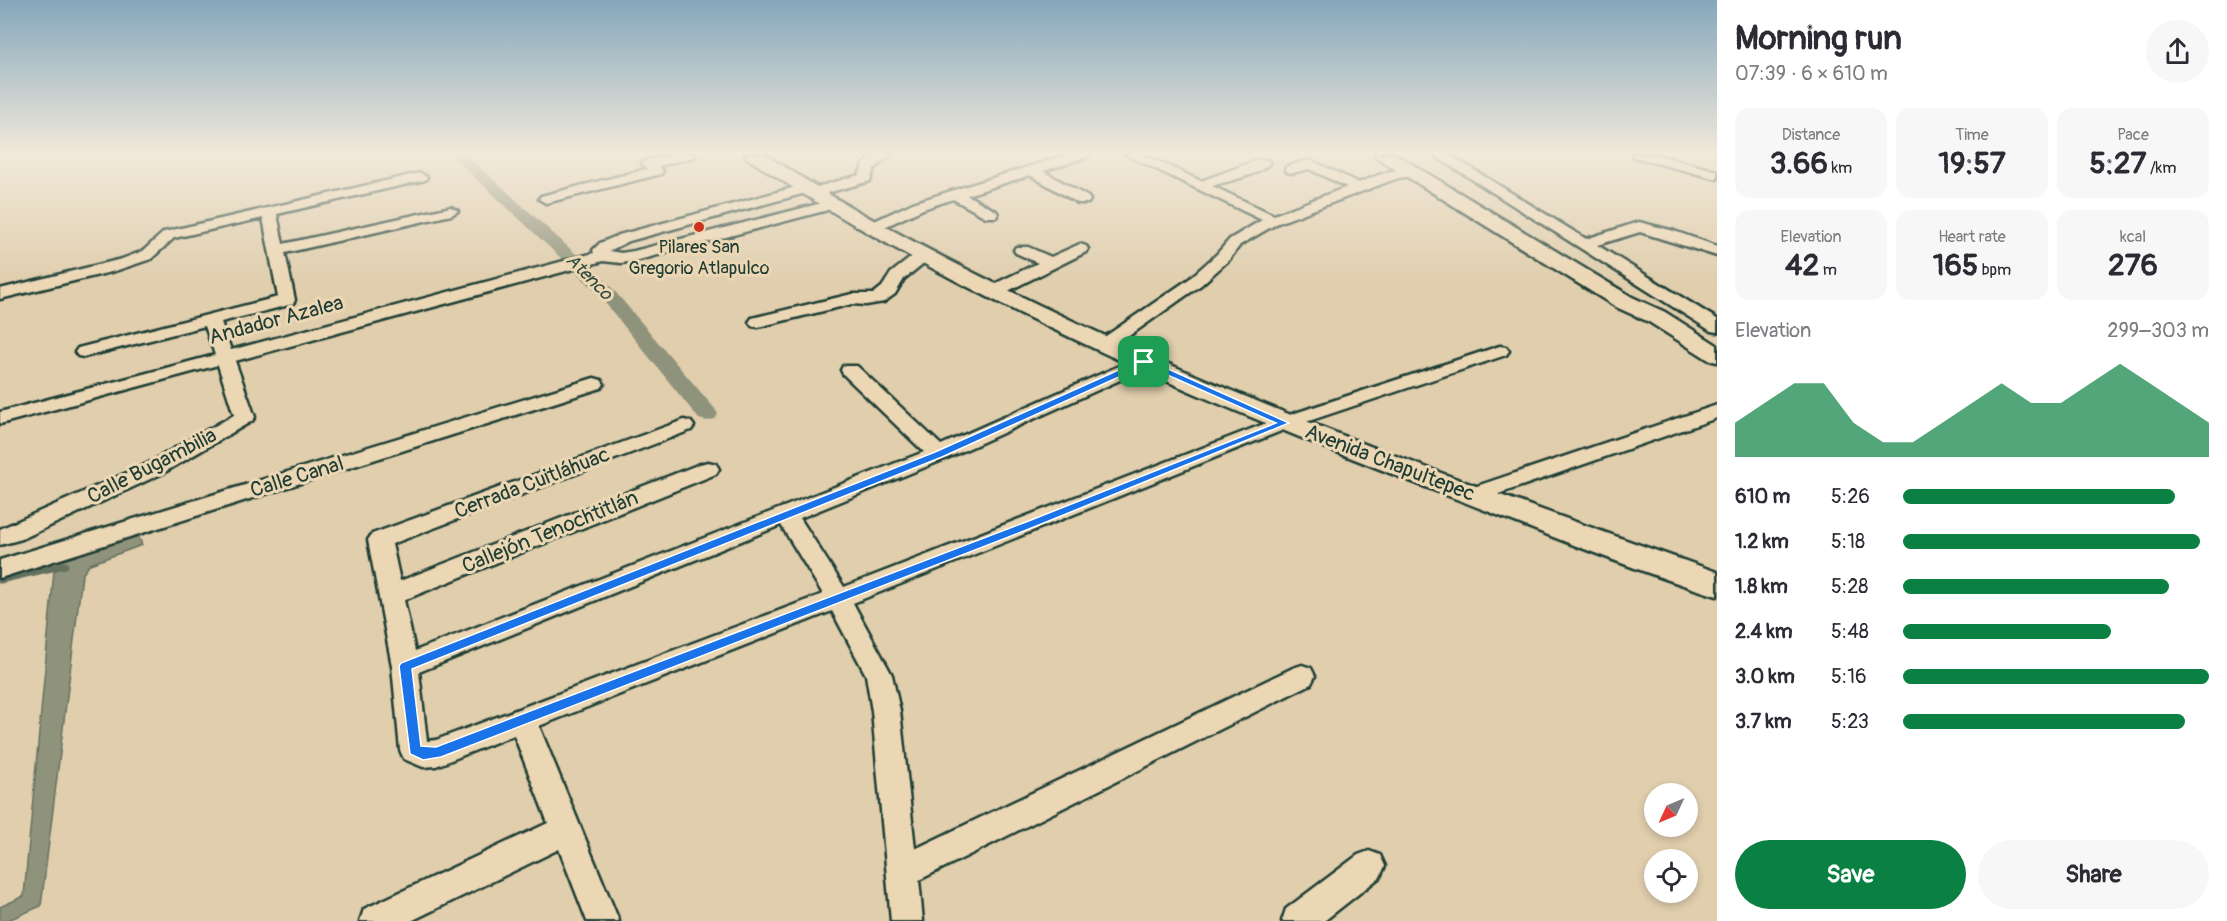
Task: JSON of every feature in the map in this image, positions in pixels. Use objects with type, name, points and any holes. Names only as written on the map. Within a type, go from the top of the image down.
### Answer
[{"type":"main road","name":"Avenida Chapultepec","points":[[822,197],[924,255],[994,291],[1144,362],[1284,423],[1717,584]]},
{"type":"main road","points":[[1455,197],[1624,302],[1658,317],[1717,355]]},
{"type":"main road","points":[[1624,302],[1636,320],[1717,375]]},
{"type":"street","points":[[0,294],[146,255],[155,250],[162,239],[169,236],[334,197]]},
{"type":"street","points":[[546,199],[554,197]]},
{"type":"street","points":[[810,197],[643,233],[605,246],[601,250],[603,256],[621,258],[662,249],[813,197]]},
{"type":"street","points":[[873,227],[903,212],[950,197]]},
{"type":"street","points":[[960,197],[991,214]]},
{"type":"street","points":[[1078,197],[1083,200]]},
{"type":"street","points":[[1223,197],[1273,220]]},
{"type":"street","points":[[1106,344],[1195,282],[1223,257],[1235,242],[1273,220],[1335,197]]},
{"type":"street","points":[[1509,197],[1717,327]]},
{"type":"street","points":[[278,250],[451,211]]},
{"type":"street","points":[[84,352],[287,300],[269,212]]},
{"type":"street","points":[[1585,244],[1639,227],[1669,234],[1717,251]]},
{"type":"street","points":[[643,233],[636,242],[639,246],[648,249],[662,249]]},
{"type":"street","points":[[994,291],[1080,249]]},
{"type":"street","points":[[1022,250],[1051,263]]},
{"type":"street","points":[[758,322],[852,299],[878,298],[889,290],[897,276],[924,255]]},
{"type":"street","name":"Andador Azalea","points":[[0,418],[603,256]]},
{"type":"street","points":[[212,320],[226,357]]},
{"type":"street","points":[[391,595],[405,666],[414,750],[423,754],[436,753],[1284,423],[1500,351]]},
{"type":"street","name":"Calle Bugambilia","points":[[0,537],[14,533],[156,468],[245,417],[226,357]]},
{"type":"street","points":[[405,666],[938,454],[1144,362]]},
{"type":"street","points":[[850,370],[938,454]]},
{"type":"street","name":"Calle Canal","points":[[0,569],[594,384]]},
{"type":"street","points":[[1473,495],[1717,411]]},
{"type":"street","name":"Cerrada Cuitláhuac","points":[[391,595],[380,540],[684,426]]},
{"type":"street","name":"Callejón Tenochtitlán","points":[[391,595],[708,469]]},
{"type":"street","points":[[786,514],[838,598],[879,675],[886,711],[907,921]]},
{"type":"street","points":[[903,871],[1302,676]]},
{"type":"street","points":[[522,719],[603,921]]},
{"type":"street","points":[[376,921],[567,829]]},
{"type":"street","points":[[1298,921],[1369,866]]},
{"type":"shaded area","points":[[137,532],[142,545],[90,564],[82,575],[41,906],[6,921],[0,921],[0,907],[24,896],[54,571],[64,557]]},
{"type":"waterway","name":"Atenco","points":[[504,197],[600,285],[707,414]]},
{"type":"waterway","points":[[0,580],[65,565]]},
{"type":"place","name":"Pilares San Gregorio Atlapulco","points":[[699,227]]},
{"type":"route","points":[[1144,362],[1284,423],[1030,525],[436,753],[423,754],[414,750],[405,666],[938,454],[1144,362]]}]
